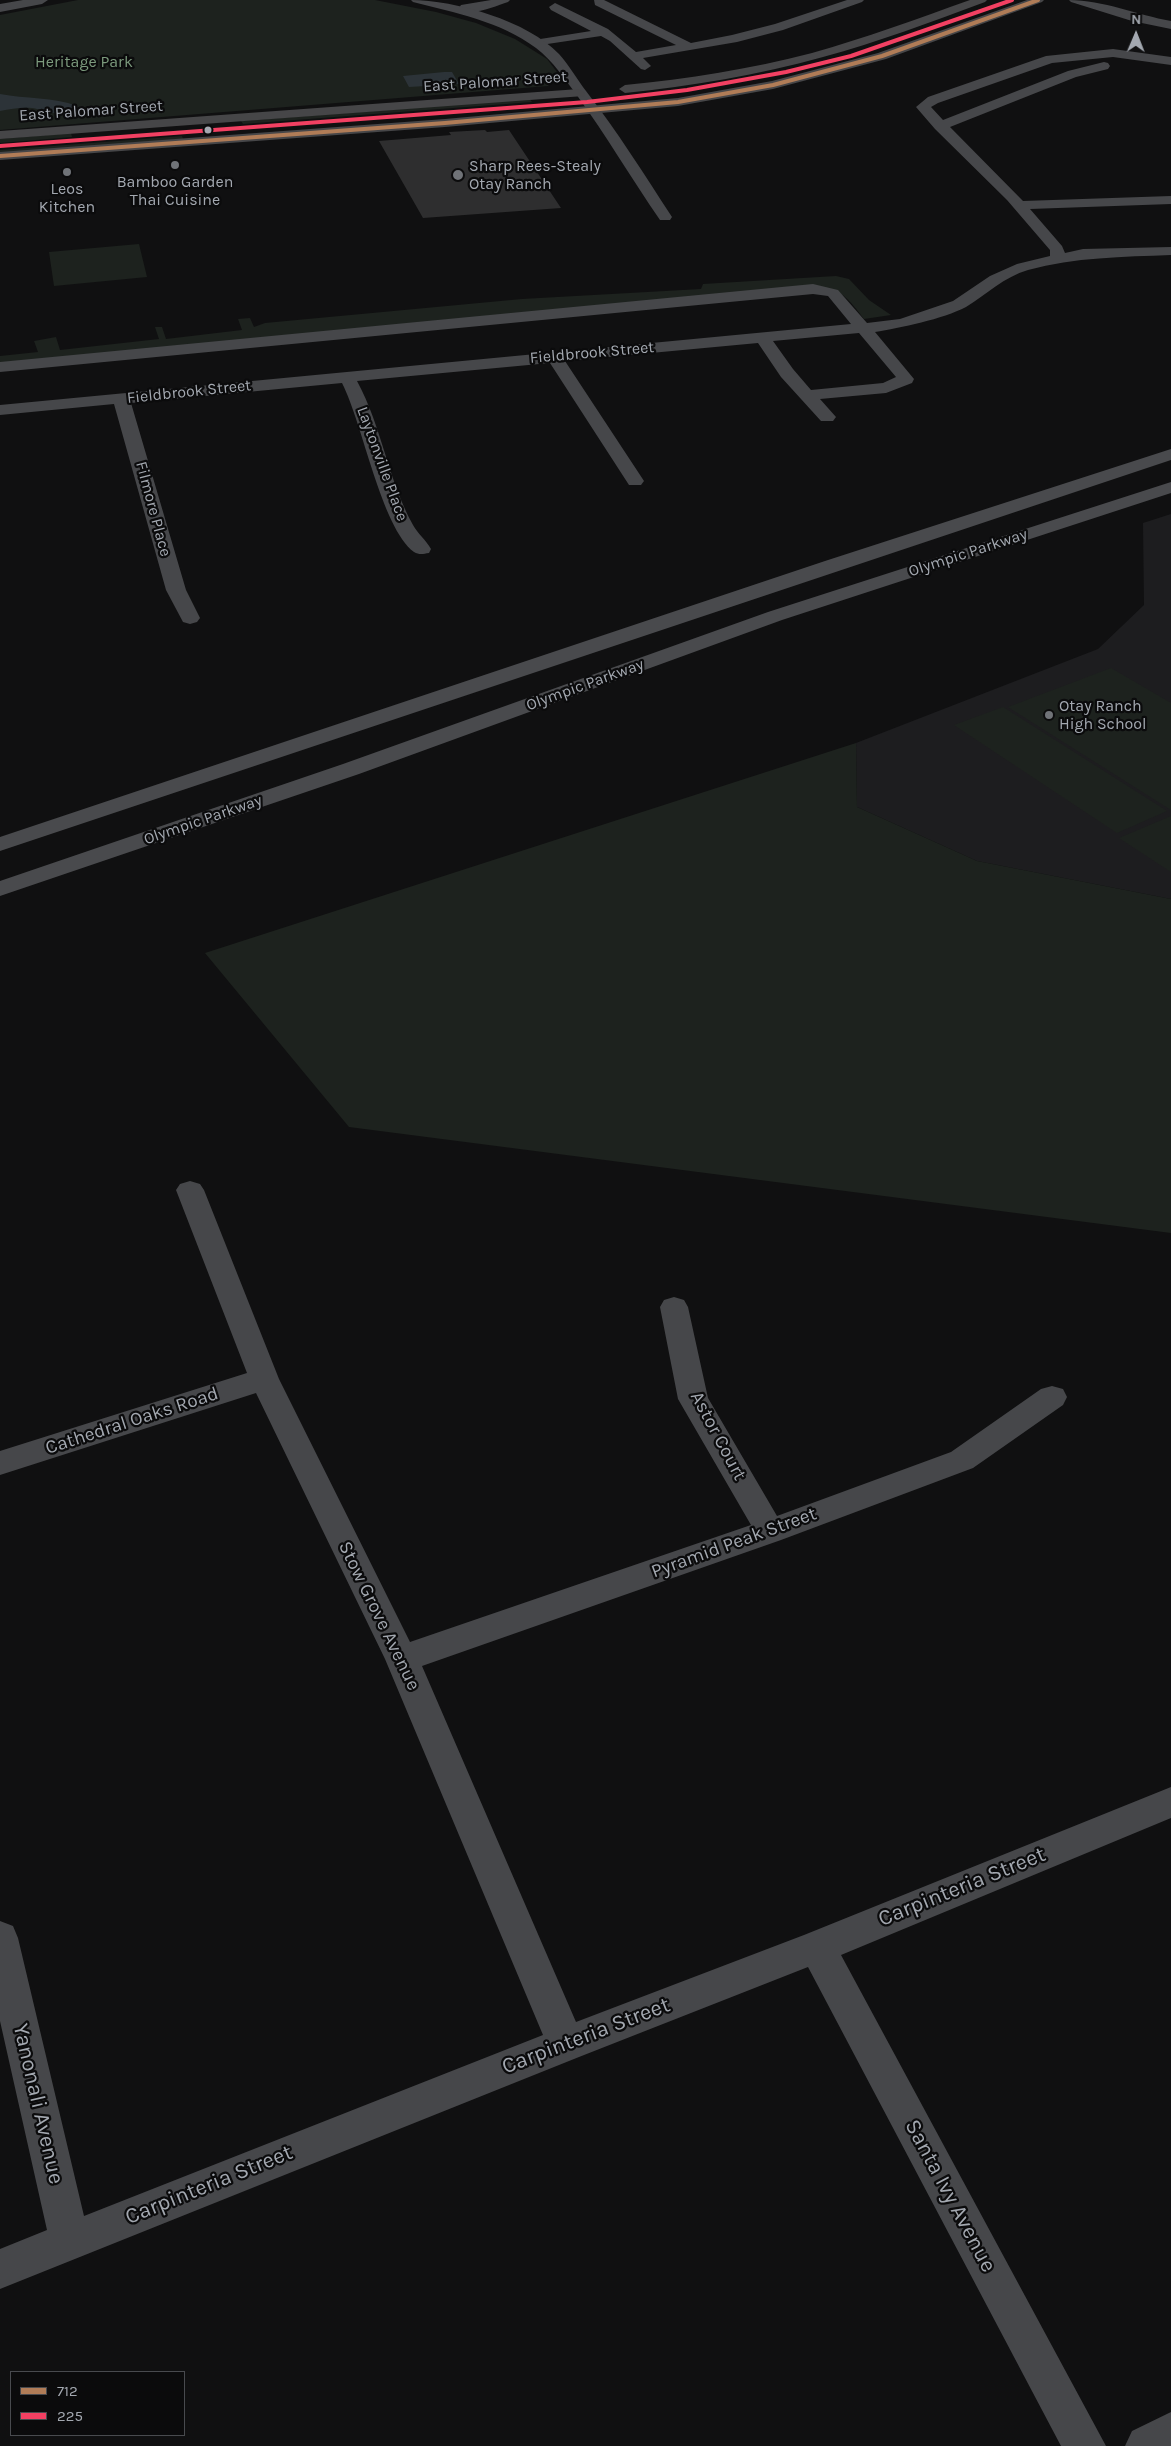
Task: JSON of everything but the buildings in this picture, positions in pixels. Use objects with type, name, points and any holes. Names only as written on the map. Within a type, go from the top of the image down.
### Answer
[{"type":"main road","name":"East Palomar Street","points":[[0,136],[580,93],[698,80],[802,59],[847,47],[981,0]]},
{"type":"main road","name":"East Palomar Street","points":[[0,156],[594,111],[678,102],[773,85],[882,56],[1038,0]]},
{"type":"main road","name":"Olympic Parkway","points":[[0,844],[832,565],[1170,455]]},
{"type":"main road","name":"Olympic Parkway","points":[[0,888],[351,769],[775,616],[1171,487]]},
{"type":"street","points":[[0,8],[42,0]]},
{"type":"street","points":[[417,0],[476,8],[504,0]]},
{"type":"street","points":[[633,56],[733,39],[780,27],[858,0]]},
{"type":"street","points":[[1075,0],[1136,18],[1171,25]]},
{"type":"street","points":[[1110,0],[1171,14]]},
{"type":"street","points":[[645,66],[614,38],[560,9],[594,3],[688,46]]},
{"type":"street","points":[[465,6],[538,43],[554,56],[594,111],[665,217]]},
{"type":"street","points":[[538,43],[604,32]]},
{"type":"street","points":[[1058,258],[1057,249],[1018,205],[923,107],[933,100],[1050,59],[1113,53],[1171,62]]},
{"type":"street","points":[[940,126],[1097,66],[1119,65],[1137,70]]},
{"type":"street","points":[[1018,205],[1171,200]]},
{"type":"street","name":"Fieldbrook Street","points":[[0,410],[903,323],[959,304],[995,279],[1022,267],[1083,254],[1171,251]]},
{"type":"street","points":[[0,367],[813,289],[825,290],[833,294],[860,328],[906,379],[886,388],[807,395]]},
{"type":"street","points":[[762,337],[787,372],[827,417]]},
{"type":"street","points":[[554,357],[635,481]]},
{"type":"street","name":"Laytonville Place","points":[[347,377],[361,406],[400,518],[415,543],[422,549]]},
{"type":"street","name":"Filmore Place","points":[[121,398],[176,590],[190,618]]},
{"type":"street","name":"Stow Grove Avenue","points":[[190,1190],[264,1379],[402,1659],[566,2044]]},
{"type":"street","name":"Astor Court","points":[[674,1307],[693,1399],[770,1531]]},
{"type":"street","name":"Cathedral Oaks Road","points":[[0,1463],[264,1379]]},
{"type":"street","name":"Pyramid Peak Street","points":[[402,1659],[770,1531],[962,1460],[1052,1398]]},
{"type":"street","name":"Carpinteria Street","points":[[0,2269],[566,2044],[817,1947],[1171,1802]]},
{"type":"street","name":"Yanonali Avenue","points":[[0,1938],[69,2240]]},
{"type":"street","name":"Santa Ivy Avenue","points":[[817,1947],[1084,2446]]},
{"type":"street","points":[[1147,2446],[1171,2434]]},
{"type":"shaded area","points":[[452,72],[459,84],[409,87],[403,76]]},
{"type":"shaded area","points":[[0,94],[59,101],[77,106],[68,113],[62,114],[32,108],[0,111]]},
{"type":"shaded area","name":"Otay Ranch High School","points":[[1171,514],[1171,899],[977,861],[857,807],[856,743],[1098,649],[1144,605],[1143,523]]},
{"type":"green space","name":"Heritage Park","points":[[78,0],[375,0],[436,12],[476,23],[515,39],[547,59],[560,76],[548,86],[0,130],[0,15]]},
{"type":"green space","points":[[530,99],[532,102],[243,124],[241,121]]},
{"type":"green space","points":[[71,133],[72,137],[0,143],[0,139]]},
{"type":"green space","points":[[182,136],[183,139],[0,153],[0,150]]},
{"type":"green space","points":[[139,244],[147,277],[54,286],[49,252]]},
{"type":"green space","points":[[836,276],[849,279],[869,300],[891,315],[864,319],[844,296],[827,288],[0,363],[0,356],[38,352],[34,341],[56,337],[60,350],[159,339],[155,327],[162,327],[166,339],[242,330],[238,319],[250,318],[254,327],[265,323],[522,299],[701,289],[703,284]]},
{"type":"green space","points":[[1111,668],[1171,703],[1171,810],[1008,707]]},
{"type":"green space","points":[[1003,707],[1167,811],[1117,833],[954,725]]},
{"type":"green space","points":[[856,743],[857,807],[977,861],[1171,899],[1171,1233],[349,1127],[205,953]]},
{"type":"green space","points":[[1171,816],[1171,872],[1119,838]]},
{"type":"transit line","name":"225","points":[[0,146],[587,102],[654,95],[720,85],[819,65],[872,50],[1012,0]]},
{"type":"transit line","name":"712","points":[[0,156],[445,123],[678,102],[773,85],[882,56],[1038,0]]},
{"type":"place","name":"Bamboo Garden Thai Cuisine","points":[[175,165]]},
{"type":"place","name":"Leos Kitchen","points":[[67,172]]},
{"type":"place","name":"Sharp Rees-Stealy Otay Ranch","points":[[458,175]]},
{"type":"place","name":"Otay Ranch High School","points":[[1049,715]]}]
